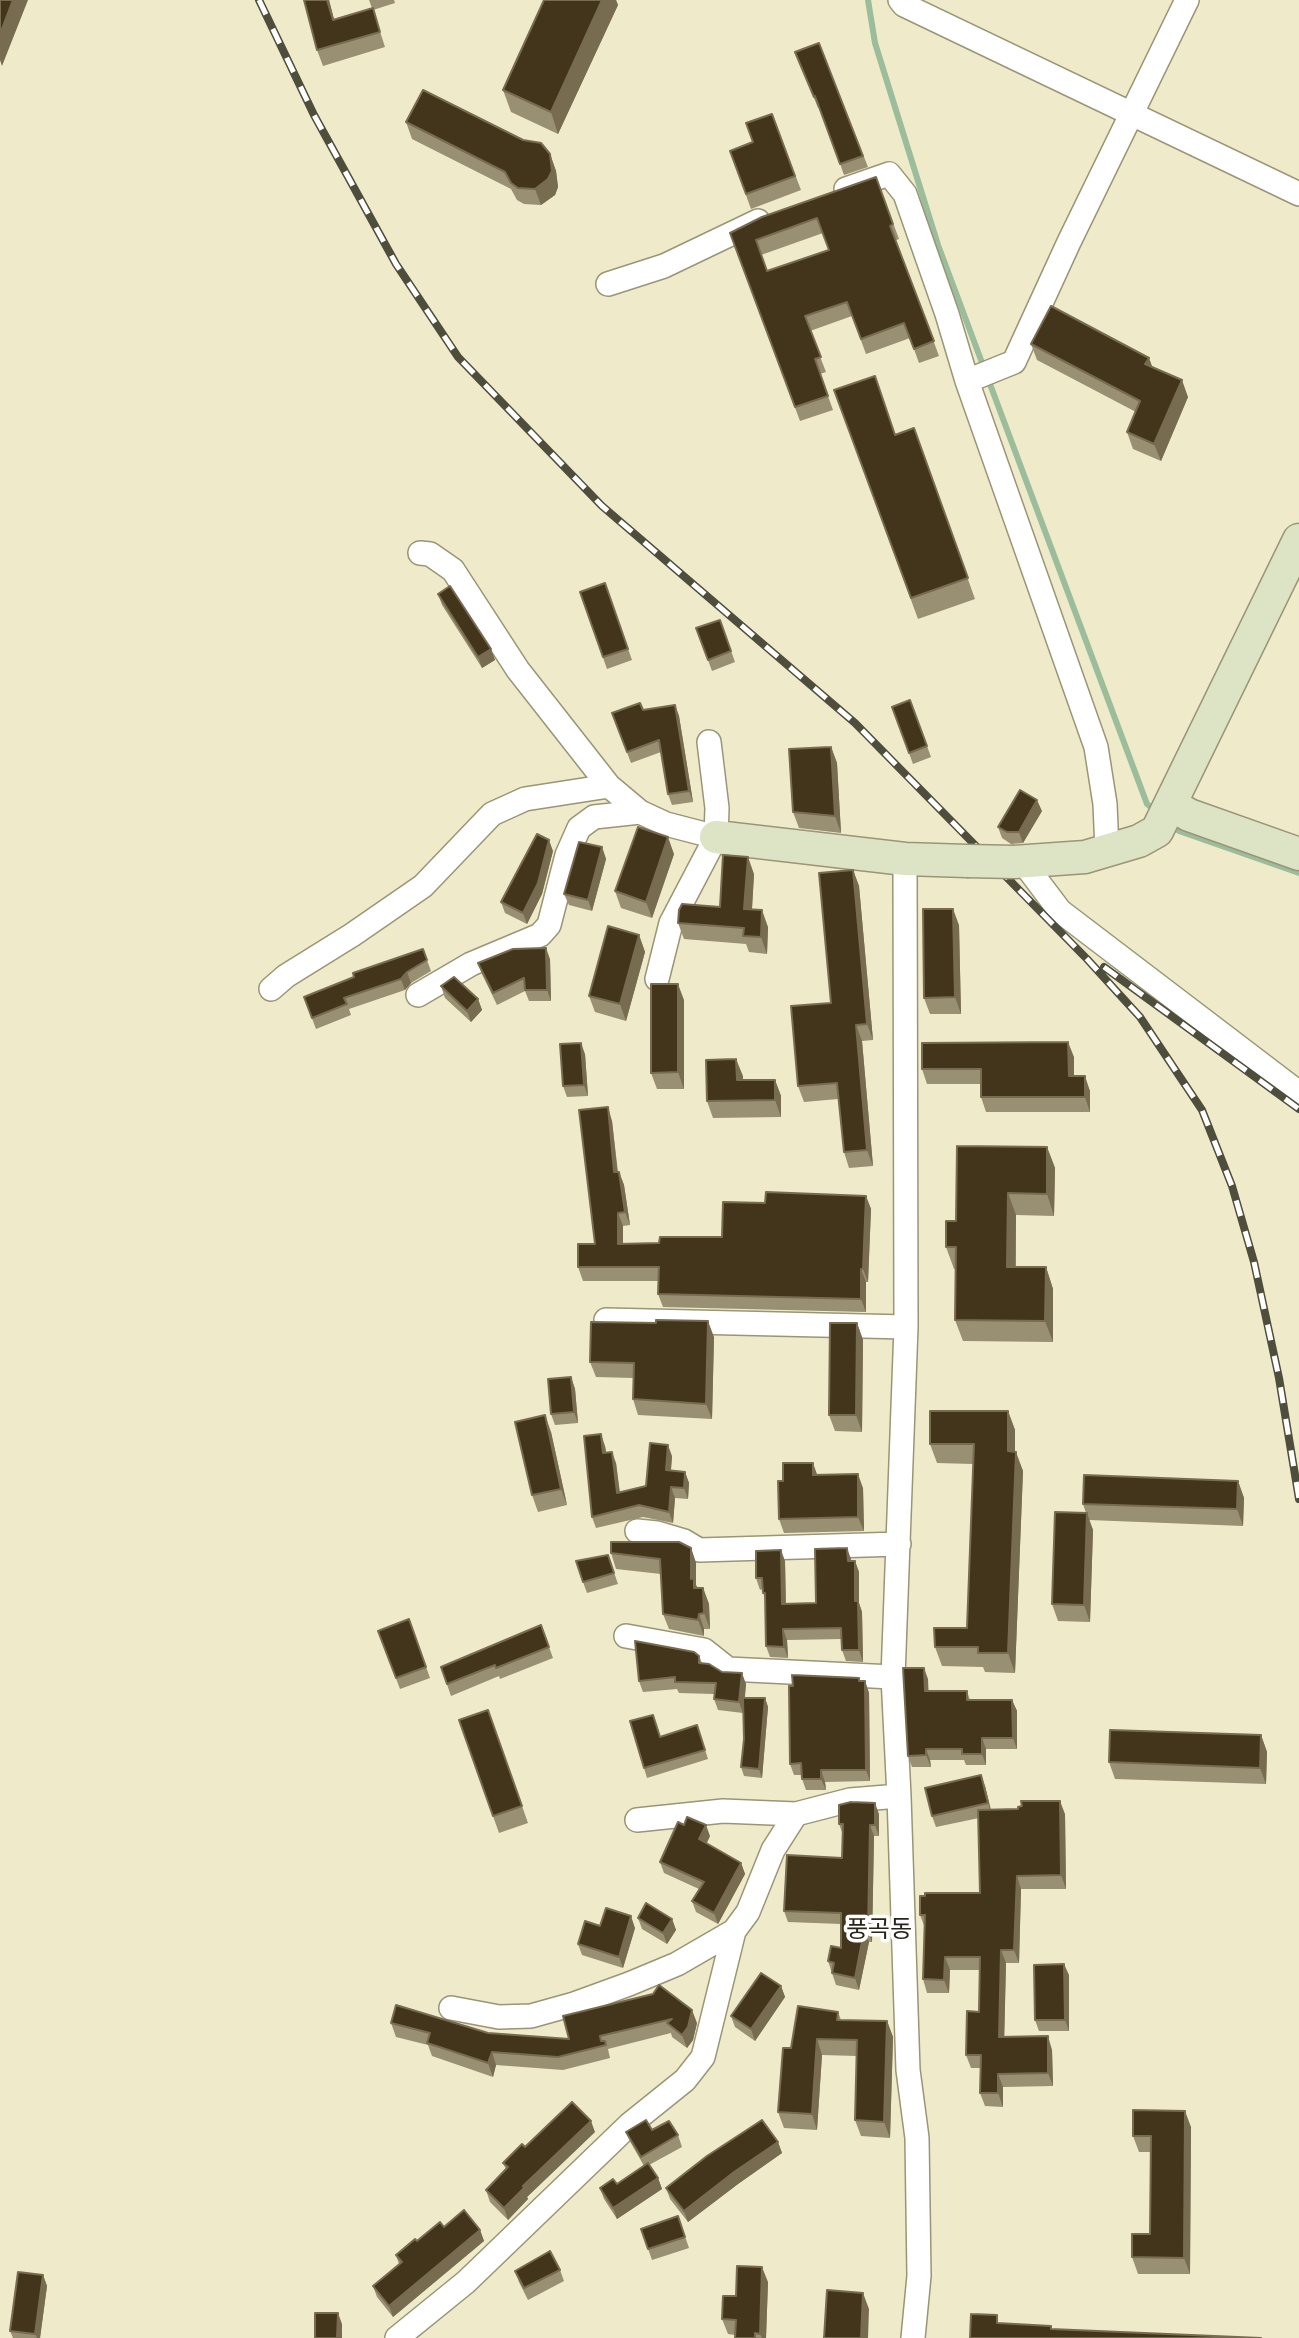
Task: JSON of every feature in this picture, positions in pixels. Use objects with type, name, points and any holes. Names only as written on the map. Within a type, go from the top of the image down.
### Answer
[{"type":"street","points":[[900,0],[904,5],[1299,194]]},
{"type":"street","points":[[967,381],[1014,362],[1069,242],[1187,0]]},
{"type":"street","points":[[825,196],[889,174],[905,194],[947,314],[967,381],[1096,747],[1105,804],[1107,850]]},
{"type":"street","points":[[608,284],[664,267],[775,214]]},
{"type":"street","points":[[420,553],[430,554],[453,570],[518,670],[609,786],[640,812],[666,824],[716,837],[905,859],[1018,862],[1085,857],[1139,841],[1164,815],[1299,540]]},
{"type":"street","points":[[657,979],[671,923],[716,837],[717,808],[709,742]]},
{"type":"street","points":[[271,989],[286,976],[423,886],[492,814],[526,799],[609,786]]},
{"type":"street","points":[[418,995],[471,964],[540,935],[549,925],[568,855],[579,828],[594,817],[640,812]]},
{"type":"street","points":[[1164,815],[1189,815],[1299,854]]},
{"type":"street","points":[[905,859],[906,1327],[893,1677],[908,2070],[917,2138],[919,2276],[914,2338]]},
{"type":"street","points":[[1018,862],[1060,911],[1299,1093]]},
{"type":"street","points":[[606,1320],[906,1327]]},
{"type":"street","points":[[637,1531],[657,1533],[684,1541],[699,1550],[899,1544]]},
{"type":"street","points":[[626,1636],[704,1650],[728,1669],[893,1677]]},
{"type":"street","points":[[637,1820],[723,1811],[796,1814],[850,1800],[899,1796]]},
{"type":"street","points":[[397,2338],[466,2282],[629,2125],[685,2080],[703,2057],[734,1931],[748,1912],[773,1850],[796,1814]]},
{"type":"street","points":[[451,2008],[499,2017],[531,2016],[629,1984],[677,1964],[734,1931]]},
{"type":"building","points":[[0,0],[13,0],[0,34]]},
{"type":"building","points":[[304,0],[327,0],[333,20],[373,8],[380,32],[317,50]]},
{"type":"building","points":[[544,0],[602,0],[551,112],[503,90]]},
{"type":"building","points":[[819,43],[863,156],[840,164],[815,96],[795,52]]},
{"type":"building","points":[[423,90],[523,140],[541,143],[550,154],[552,171],[548,179],[535,189],[518,188],[511,183],[505,172],[406,122]]},
{"type":"building","points":[[772,114],[795,176],[746,194],[730,151],[753,142],[746,123]]},
{"type":"building","points":[[876,177],[893,224],[890,226],[934,341],[914,349],[904,323],[861,339],[847,302],[805,316],[821,357],[815,359],[828,396],[795,407],[730,233],[762,217]],"holes":[[[817,218],[829,250],[767,271],[756,240]]]},
{"type":"building","points":[[1051,306],[1149,358],[1145,364],[1182,380],[1154,444],[1127,432],[1140,401],[1031,344]]},
{"type":"building","points":[[875,376],[895,435],[914,428],[968,578],[911,598],[834,390]]},
{"type":"building","points":[[605,583],[628,649],[603,657],[580,592]]},
{"type":"building","points":[[450,586],[491,649],[478,657],[438,594]]},
{"type":"building","points":[[720,620],[731,651],[708,660],[696,628]]},
{"type":"building","points":[[910,700],[927,746],[909,753],[892,707]]},
{"type":"building","points":[[640,703],[643,710],[675,705],[689,791],[668,794],[659,740],[627,752],[612,713]]},
{"type":"building","points":[[831,747],[835,816],[793,812],[789,749]]},
{"type":"building","points":[[1020,790],[1037,800],[1019,832],[1007,832],[998,827]]},
{"type":"building","points":[[638,827],[668,837],[646,902],[615,891]]},
{"type":"building","points":[[537,834],[549,840],[538,883],[523,913],[501,902]]},
{"type":"building","points":[[579,842],[602,847],[588,900],[564,894]]},
{"type":"building","points":[[723,855],[748,857],[744,909],[762,910],[761,937],[743,936],[744,928],[678,923],[682,904],[720,907]]},
{"type":"building","points":[[853,870],[867,1024],[856,1025],[867,1150],[844,1152],[837,1083],[798,1086],[791,1006],[831,1003],[819,873]]},
{"type":"building","points":[[923,909],[953,909],[955,997],[924,998]]},
{"type":"building","points":[[608,926],[639,935],[620,1004],[589,996]]},
{"type":"building","points":[[546,948],[547,990],[525,990],[524,978],[493,993],[478,963],[513,949]]},
{"type":"building","points":[[423,949],[427,960],[407,972],[401,979],[344,998],[347,1004],[312,1018],[304,997],[354,977],[353,973]]},
{"type":"building","points":[[454,977],[478,999],[467,1011],[441,986]]},
{"type":"building","points":[[651,984],[678,984],[678,1072],[651,1073]]},
{"type":"building","points":[[1068,1042],[1069,1076],[1085,1076],[1085,1097],[981,1097],[981,1069],[922,1069],[922,1043]]},
{"type":"building","points":[[581,1043],[584,1085],[563,1086],[560,1044]]},
{"type":"building","points":[[736,1059],[737,1080],[775,1080],[775,1100],[707,1101],[706,1060]]},
{"type":"building","points":[[608,1107],[614,1172],[619,1172],[625,1212],[618,1213],[618,1244],[659,1243],[660,1237],[722,1237],[723,1202],[765,1203],[766,1192],[866,1196],[861,1299],[658,1294],[659,1267],[578,1267],[578,1244],[595,1244],[579,1110]]},
{"type":"building","points":[[957,1146],[1047,1147],[1047,1194],[1008,1193],[1007,1267],[1046,1267],[1045,1321],[955,1320],[956,1247],[946,1247],[946,1221],[956,1221]]},
{"type":"building","points":[[656,1320],[708,1321],[706,1404],[633,1399],[634,1363],[590,1362],[591,1322],[656,1323]]},
{"type":"building","points":[[830,1323],[857,1323],[856,1415],[829,1415]]},
{"type":"building","points":[[571,1377],[574,1412],[551,1414],[548,1379]]},
{"type":"building","points":[[930,1411],[1008,1411],[1008,1451],[1016,1452],[1008,1653],[978,1653],[978,1647],[935,1647],[934,1628],[967,1628],[974,1444],[930,1444]]},
{"type":"building","points":[[545,1415],[561,1489],[532,1495],[515,1422]]},
{"type":"building","points":[[601,1434],[603,1453],[612,1452],[617,1493],[646,1486],[650,1443],[668,1445],[666,1470],[685,1472],[684,1488],[671,1487],[669,1512],[639,1505],[592,1517],[584,1436]]},
{"type":"building","points":[[783,1463],[813,1463],[813,1475],[858,1474],[858,1517],[779,1519],[778,1481],[783,1481]]},
{"type":"building","points":[[1084,1475],[1238,1481],[1237,1509],[1083,1504]]},
{"type":"building","points":[[1055,1512],[1087,1513],[1084,1605],[1052,1604]]},
{"type":"building","points":[[611,1542],[679,1542],[691,1548],[691,1579],[694,1578],[694,1588],[703,1588],[704,1613],[699,1614],[698,1620],[663,1614],[660,1559],[611,1553]]},
{"type":"building","points":[[847,1548],[848,1561],[855,1561],[859,1650],[842,1650],[841,1628],[783,1629],[784,1647],[766,1646],[765,1593],[762,1578],[756,1578],[756,1551],[781,1550],[782,1604],[816,1603],[815,1549]]},
{"type":"building","points":[[608,1555],[614,1573],[583,1582],[576,1561]]},
{"type":"building","points":[[409,1619],[426,1667],[396,1678],[378,1631]]},
{"type":"building","points":[[541,1625],[549,1647],[447,1684],[441,1667]]},
{"type":"building","points":[[635,1641],[694,1652],[699,1656],[699,1663],[709,1664],[722,1672],[742,1673],[739,1702],[714,1699],[716,1683],[675,1682],[675,1677],[639,1681]]},
{"type":"building","points":[[903,1668],[924,1668],[925,1691],[967,1691],[967,1700],[1012,1700],[1013,1738],[982,1738],[982,1754],[962,1754],[962,1749],[926,1749],[926,1755],[908,1756]]},
{"type":"building","points":[[792,1675],[859,1678],[859,1681],[865,1681],[866,1770],[821,1770],[821,1779],[802,1779],[801,1763],[790,1764],[789,1686],[793,1686]]},
{"type":"building","points":[[743,1698],[765,1698],[759,1769],[741,1767],[744,1739]]},
{"type":"building","points":[[488,1710],[522,1806],[493,1816],[459,1720]]},
{"type":"building","points":[[653,1715],[660,1737],[697,1725],[705,1750],[644,1768],[630,1721]]},
{"type":"building","points":[[1110,1730],[1261,1735],[1260,1768],[1109,1762]]},
{"type":"building","points":[[981,1775],[988,1803],[932,1816],[925,1788]]},
{"type":"building","points":[[1021,1801],[1060,1801],[1061,1875],[1017,1876],[1014,1950],[1001,1950],[999,2037],[1048,2036],[1048,2073],[998,2074],[998,2093],[980,2093],[981,2055],[966,2055],[967,2011],[979,2012],[980,1957],[945,1957],[944,1980],[923,1979],[925,1915],[920,1915],[920,1896],[925,1896],[925,1893],[980,1893],[978,1810],[1018,1809],[1022,1806]]},
{"type":"building","points":[[851,1802],[875,1803],[875,1825],[870,1825],[868,1931],[864,1931],[855,1978],[832,1973],[834,1963],[828,1961],[831,1946],[841,1948],[841,1913],[784,1911],[787,1855],[842,1858],[843,1824],[839,1824],[839,1805]]},
{"type":"building","points":[[687,1817],[706,1825],[699,1839],[741,1863],[714,1913],[692,1901],[704,1882],[660,1862],[678,1822],[684,1825]]},
{"type":"building","points":[[646,1903],[672,1919],[663,1933],[638,1918]]},
{"type":"building","points":[[606,1908],[631,1916],[619,1957],[578,1944],[585,1921],[600,1926]]},
{"type":"building","points":[[1064,1964],[1065,2020],[1035,2020],[1034,1965]]},
{"type":"building","points":[[761,1973],[781,1986],[751,2029],[731,2016]]},
{"type":"building","points":[[659,1985],[692,2010],[688,2027],[682,2035],[667,2023],[672,2019],[600,2036],[606,2045],[558,2057],[492,2052],[488,2063],[427,2043],[430,2033],[391,2023],[396,2005],[488,2033],[569,2039],[563,2016],[653,1994]]},
{"type":"building","points":[[798,2006],[838,2012],[837,2020],[887,2021],[884,2122],[855,2120],[857,2040],[817,2039],[812,2114],[778,2112],[783,2048],[791,2048]]},
{"type":"building","points":[[572,2102],[591,2121],[523,2186],[504,2208],[486,2190],[508,2167],[503,2163],[522,2144],[525,2147]]},
{"type":"building","points":[[1133,2110],[1185,2111],[1184,2258],[1132,2257],[1132,2234],[1150,2234],[1151,2136],[1133,2136]]},
{"type":"building","points":[[646,2120],[652,2130],[669,2121],[678,2135],[641,2157],[626,2132]]},
{"type":"building","points":[[762,2120],[778,2142],[684,2211],[666,2188],[707,2156]]},
{"type":"building","points":[[648,2163],[658,2178],[613,2208],[600,2188],[613,2179],[617,2184]]},
{"type":"building","points":[[464,2210],[480,2230],[389,2306],[373,2286],[402,2262],[396,2255],[440,2222],[444,2227]]},
{"type":"building","points":[[678,2216],[685,2237],[648,2249],[641,2229]]},
{"type":"building","points":[[550,2251],[560,2270],[524,2288],[515,2271]]},
{"type":"building","points":[[737,2266],[762,2267],[760,2334],[755,2333],[755,2338],[735,2338],[736,2320],[722,2319],[723,2296],[736,2296]]},
{"type":"building","points":[[18,2272],[43,2275],[35,2334],[10,2331]]},
{"type":"building","points":[[827,2290],[863,2293],[861,2338],[824,2338]]},
{"type":"building","points":[[315,2313],[338,2313],[337,2338],[315,2338]]},
{"type":"building","points":[[971,2314],[997,2315],[997,2323],[1051,2326],[1051,2329],[1261,2338],[970,2338]]},
{"type":"waterway","points":[[868,0],[875,43],[938,245],[1147,804],[1157,812]]},
{"type":"waterway","points":[[1171,824],[1179,831],[1299,873]]},
{"type":"railway","points":[[259,0],[314,115],[396,264],[458,357],[602,506],[855,723],[1087,959],[1140,1017],[1202,1110],[1232,1186],[1254,1262],[1279,1378],[1299,1499]]},
{"type":"railway","points":[[1104,967],[1299,1109]]},
{"type":"district","name":"풍곡동","points":[[879,1930]]}]
